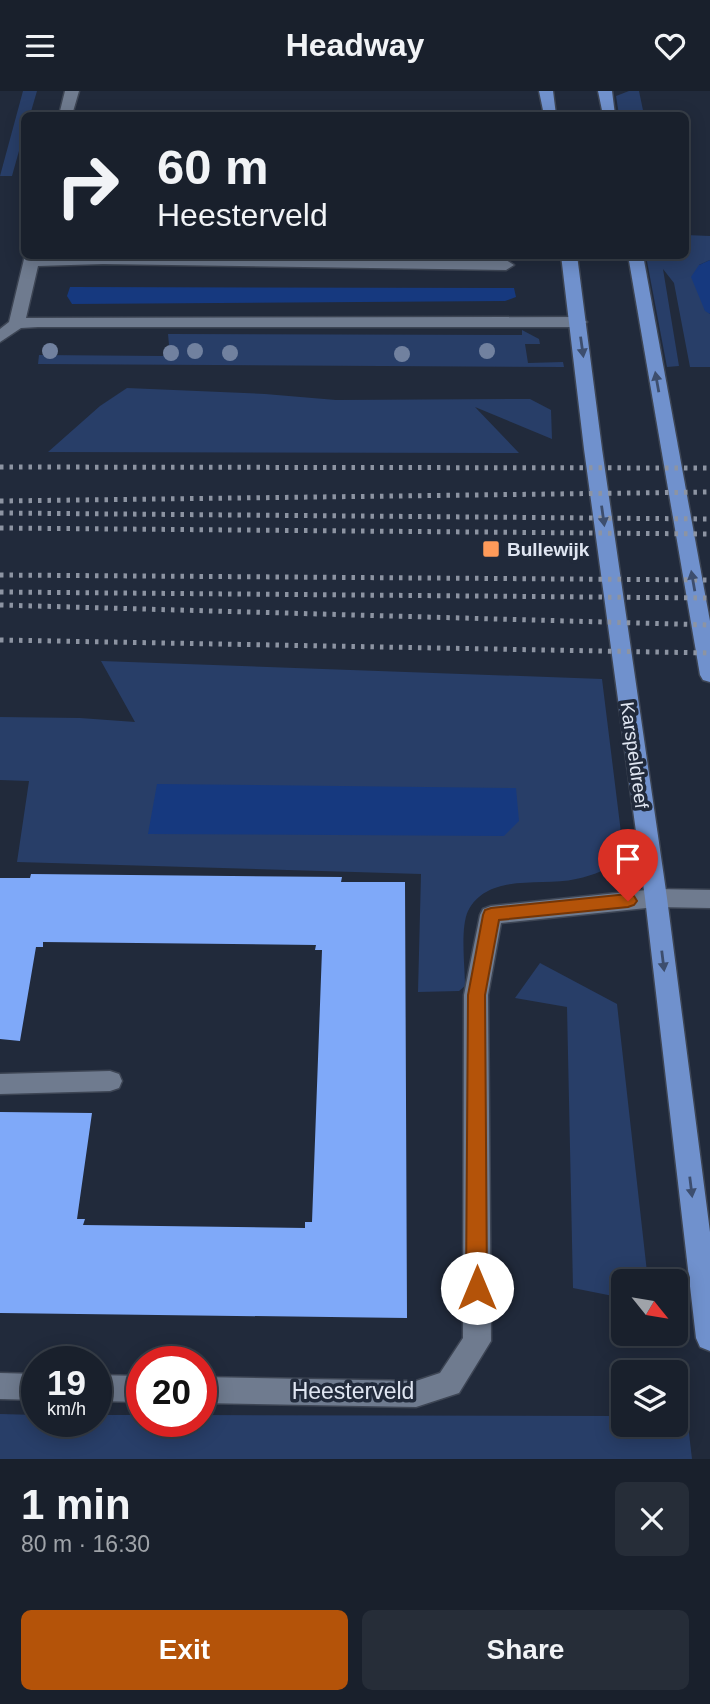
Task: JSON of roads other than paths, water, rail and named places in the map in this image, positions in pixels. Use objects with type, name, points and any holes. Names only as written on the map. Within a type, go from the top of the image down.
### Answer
[{"type":"main road","points":[[547,91],[550,112]]},
{"type":"main road","points":[[605,91],[608,112]]},
{"type":"main road","name":"Karspeldreef","points":[[570,259],[593,449],[656,898],[710,1338]]},
{"type":"main road","points":[[636,259],[710,675]]},
{"type":"street","points":[[67,112],[72,91]]},
{"type":"street","points":[[17,324],[33,259],[506,265]]},
{"type":"street","points":[[0,337],[17,324],[579,322]]},
{"type":"street","points":[[656,898],[710,899]]},
{"type":"street","name":"Heesterveld","points":[[217,1390],[416,1394],[449,1384],[477,1341],[477,995],[491,915],[656,898]]},
{"type":"street","points":[[0,1084],[110,1081]]},
{"type":"street","points":[[0,1386],[21,1387]]},
{"type":"railway","points":[[0,467],[710,468]]},
{"type":"railway","points":[[0,501],[710,492]]},
{"type":"railway","points":[[0,513],[710,519]]},
{"type":"railway","points":[[0,528],[710,534]]},
{"type":"railway","points":[[0,575],[710,580]]},
{"type":"railway","points":[[0,592],[710,598]]},
{"type":"railway","points":[[0,605],[710,625]]},
{"type":"railway","points":[[0,640],[710,653]]},
{"type":"place","name":"Bullewijk","points":[[491,549]]}]
